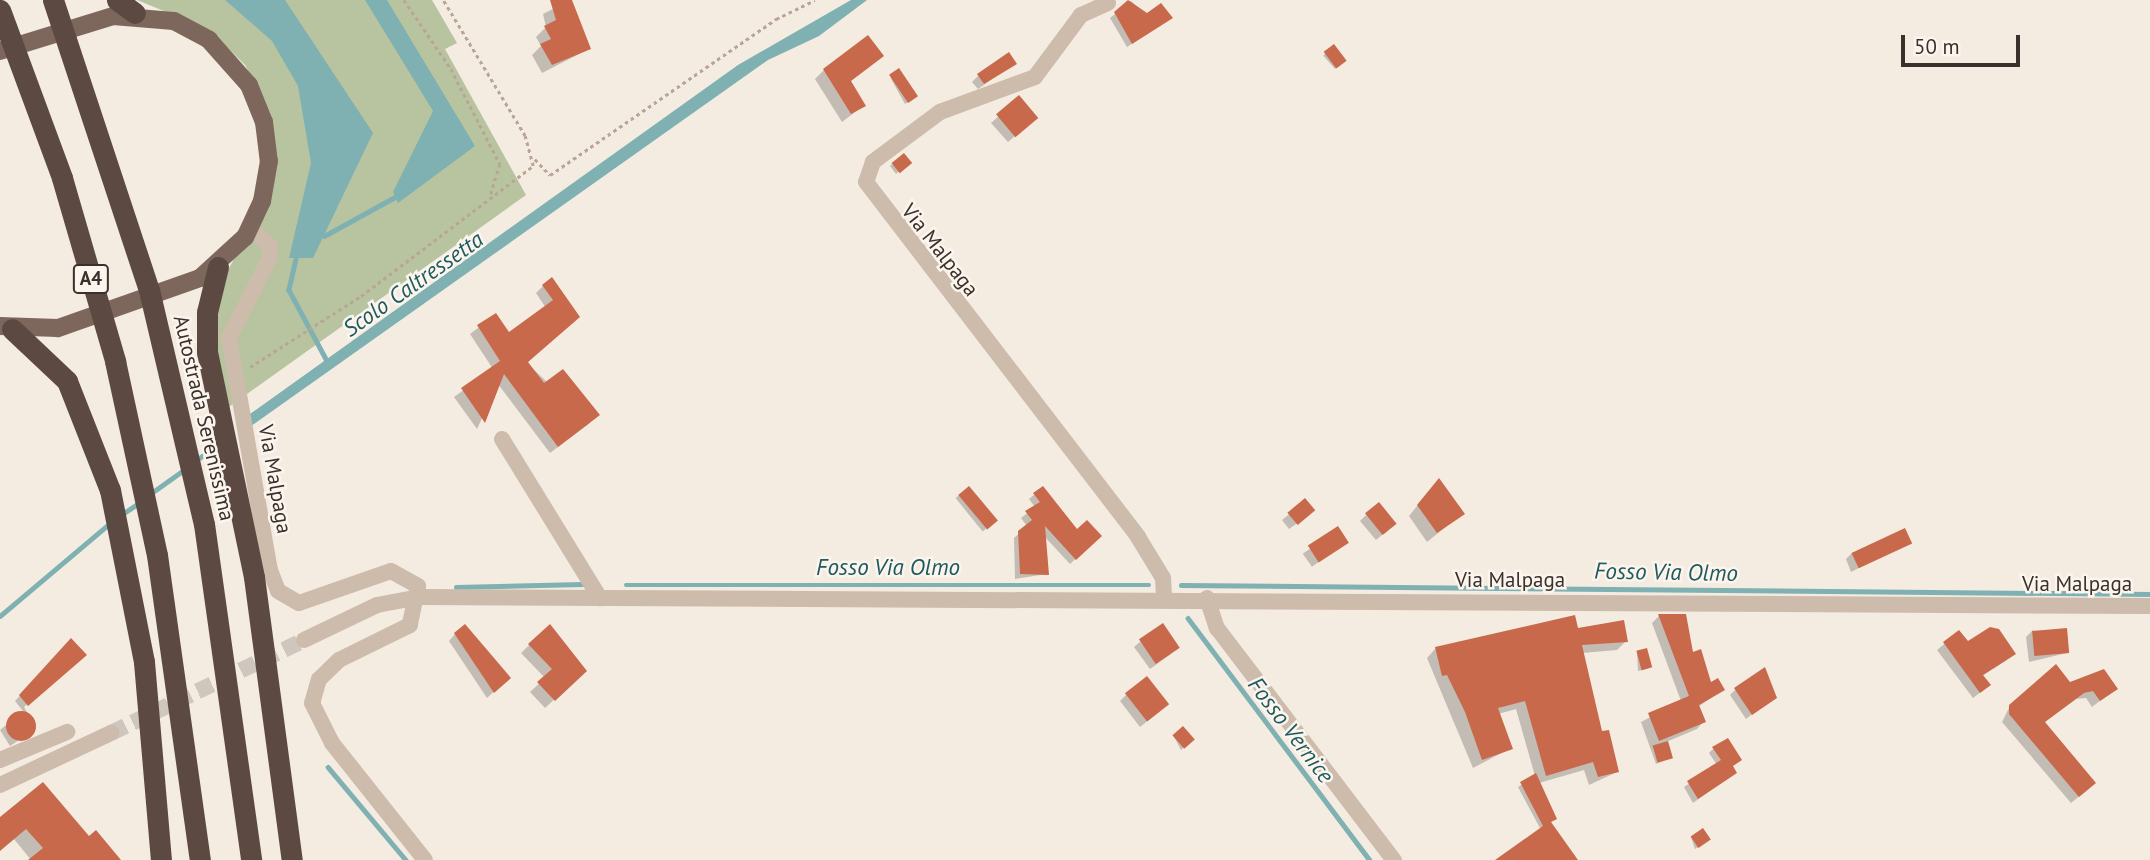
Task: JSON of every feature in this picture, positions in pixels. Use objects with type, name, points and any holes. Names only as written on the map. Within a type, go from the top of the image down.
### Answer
[{"type":"highway","name":"Autostrada Serenissima","points":[[53,0],[149,290],[204,524],[250,860]]},
{"type":"highway","points":[[117,0],[135,13]]},
{"type":"highway","name":"A4","points":[[0,10],[81,244],[157,555],[200,860]]},
{"type":"highway","points":[[218,267],[206,337],[219,404],[239,456],[292,860]]},
{"type":"highway","points":[[6,327],[67,381],[110,490],[128,569],[144,662],[161,860]]},
{"type":"main road","points":[[0,51],[135,13],[192,30],[225,53],[250,85],[264,122],[269,161],[250,228],[218,267],[164,295],[74,324],[6,327]]},
{"type":"street","name":"Via Malpaga","points":[[1108,3],[1081,15],[1035,77],[940,112],[873,162],[866,182],[1138,537],[1163,578],[1164,598]]},
{"type":"street","name":"Via Malpaga","points":[[250,228],[270,246],[229,338],[235,381],[239,456],[270,570],[282,595],[306,603],[391,571],[412,579],[420,597]]},
{"type":"street","points":[[502,439],[600,598]]},
{"type":"street","name":"Via Malpaga","points":[[304,640],[377,605],[420,597],[1207,598],[2150,606]]},
{"type":"street","points":[[420,597],[410,625],[326,670],[312,703],[332,743],[425,860]]},
{"type":"street","points":[[1207,598],[1217,628],[1394,860]]},
{"type":"street","points":[[0,760],[67,732]]},
{"type":"street","points":[[2,781],[111,733]]},
{"type":"path","points":[[404,0],[451,69],[500,164],[488,200]]},
{"type":"path","points":[[443,0],[535,159],[550,175],[776,19],[814,0]]},
{"type":"path","points":[[235,381],[315,328],[528,173],[535,159]]},
{"type":"green space","points":[[137,0],[432,0],[457,43],[445,49],[526,195],[219,414],[209,353],[225,275],[265,205],[261,93],[245,65],[210,30]]},
{"type":"water","points":[[225,0],[285,0],[373,133],[313,258],[289,258],[311,163],[298,86],[272,41]]},
{"type":"water","points":[[365,0],[387,0],[475,146],[398,203],[393,192],[433,111]]},
{"type":"water","points":[[851,0],[867,0],[819,36],[768,60],[251,426],[250,414],[738,65]]},
{"type":"building","points":[[550,0],[572,0],[591,49],[552,65],[540,44],[551,39],[544,26],[556,20]]},
{"type":"building","points":[[1128,0],[1147,13],[1161,3],[1173,18],[1132,44],[1114,12]]},
{"type":"building","points":[[868,35],[884,56],[851,81],[866,106],[851,114],[823,69]]},
{"type":"building","points":[[1334,44],[1347,61],[1336,69],[1324,52]]},
{"type":"building","points":[[1009,52],[1017,64],[984,84],[977,74]]},
{"type":"building","points":[[899,68],[918,96],[908,103],[889,75]]},
{"type":"building","points":[[1019,95],[1038,118],[1015,137],[996,114]]},
{"type":"building","points":[[904,153],[912,163],[900,173],[892,163]]},
{"type":"building","points":[[552,277],[580,317],[528,362],[544,383],[563,369],[600,415],[558,447],[504,374],[485,423],[461,388],[500,361],[477,325],[496,313],[509,332],[553,300],[542,285]]},
{"type":"building","points":[[1439,478],[1465,514],[1437,533],[1417,505]]},
{"type":"building","points":[[969,486],[998,520],[987,529],[958,495]]},
{"type":"building","points":[[1043,486],[1077,529],[1087,520],[1102,536],[1076,560],[1045,526],[1049,575],[1020,574],[1018,531],[1032,520],[1025,511],[1040,502],[1033,493]]},
{"type":"building","points":[[1305,498],[1315,510],[1298,525],[1287,513]]},
{"type":"building","points":[[1379,502],[1397,524],[1383,535],[1365,513]]},
{"type":"building","points":[[1338,526],[1349,543],[1319,562],[1308,546]]},
{"type":"building","points":[[1905,528],[1912,543],[1859,568],[1852,553]]},
{"type":"building","points":[[1658,614],[1686,614],[1693,652],[1701,649],[1711,682],[1718,678],[1725,690],[1699,705],[1706,722],[1659,741],[1648,713],[1689,696]]},
{"type":"building","points":[[1575,615],[1578,628],[1624,620],[1628,642],[1582,645],[1602,731],[1609,730],[1619,772],[1598,777],[1593,762],[1546,776],[1525,701],[1498,708],[1513,749],[1482,760],[1465,712],[1447,675],[1442,676],[1435,647]]},
{"type":"building","points":[[1163,623],[1180,648],[1156,664],[1139,639]]},
{"type":"building","points":[[465,624],[511,678],[494,693],[454,633]]},
{"type":"building","points":[[550,624],[587,671],[555,701],[537,682],[552,669],[528,644]]},
{"type":"building","points":[[1990,627],[1999,629],[2016,654],[1983,675],[1991,685],[1980,693],[1943,642],[1959,630],[1968,641]]},
{"type":"building","points":[[2067,628],[2069,653],[2034,656],[2032,631]]},
{"type":"building","points":[[71,638],[87,655],[28,706],[19,695]]},
{"type":"building","points":[[1647,648],[1652,667],[1642,670],[1636,651]]},
{"type":"building","points":[[2056,664],[2070,682],[2104,669],[2118,689],[2100,701],[2093,691],[2084,693],[2045,722],[2096,783],[2079,797],[2009,714],[2009,705]]},
{"type":"building","points":[[1765,667],[1777,698],[1752,715],[1734,688]]},
{"type":"building","points":[[1147,676],[1169,704],[1147,722],[1125,693]]},
{"type":"building","points":[[21,711],[27,712],[35,720],[35,732],[27,740],[21,741],[15,740],[7,732],[6,726],[7,720],[15,712]]},
{"type":"building","points":[[1183,726],[1195,740],[1184,749],[1172,735]]},
{"type":"building","points":[[1728,738],[1742,760],[1733,766],[1737,773],[1698,799],[1687,781],[1721,760],[1712,747]]},
{"type":"building","points":[[1668,741],[1673,758],[1658,763],[1653,745]]},
{"type":"building","points":[[1536,773],[1557,819],[1551,822],[1578,860],[1495,860],[1543,826],[1520,782]]},
{"type":"building","points":[[43,782],[89,836],[96,830],[121,860],[28,860],[43,848],[26,829],[0,851],[0,817]]},
{"type":"building","points":[[1703,828],[1711,840],[1698,848],[1691,836]]},
{"type":"waterway","points":[[324,236],[395,197]]},
{"type":"waterway","points":[[296,259],[289,290],[326,359]]},
{"type":"waterway","name":"Scolo Caltressetta","points":[[195,461],[219,444]]},
{"type":"waterway","name":"Scolo Caltressetta","points":[[150,494],[185,469]]},
{"type":"waterway","name":"Scolo Caltressetta","points":[[121,515],[140,502]]},
{"type":"waterway","name":"Scolo Caltressetta","points":[[0,616],[109,524]]},
{"type":"waterway","name":"Fosso Via Olmo","points":[[456,587],[583,584]]},
{"type":"waterway","name":"Fosso Via Olmo","points":[[626,585],[1149,585]]},
{"type":"waterway","name":"Fosso Via Olmo","points":[[1181,585],[2150,594]]},
{"type":"waterway","name":"Fosso Vernice","points":[[1188,618],[1370,860]]},
{"type":"waterway","points":[[328,767],[406,860]]},
{"type":"tunnel","points":[[111,733],[304,640]]}]
